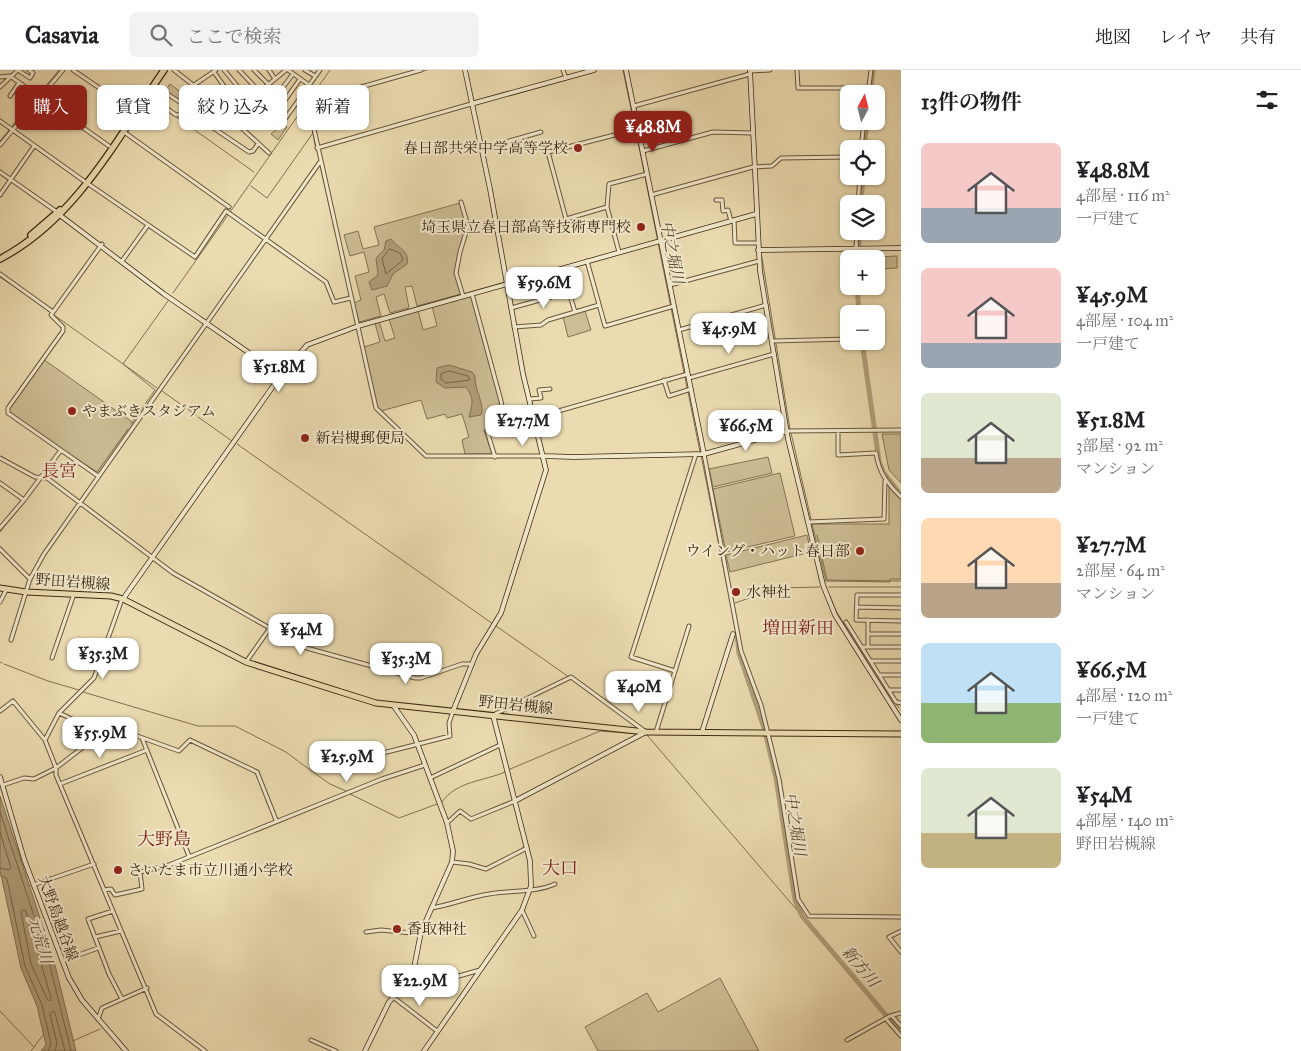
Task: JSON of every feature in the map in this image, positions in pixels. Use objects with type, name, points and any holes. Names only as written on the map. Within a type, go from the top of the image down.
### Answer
[{"type":"highway","points":[[150,85],[160,70]]},
{"type":"highway","points":[[154,85],[164,70]]},
{"type":"highway","points":[[86,182],[120,130]]},
{"type":"highway","points":[[0,258],[59,214],[86,182],[123,132]]},
{"type":"main road","name":"野田岩槻線","points":[[3,589],[122,599],[246,662],[368,701],[645,732],[901,734]]},
{"type":"street","points":[[0,87],[16,71],[30,78],[34,73],[30,70]]},
{"type":"street","points":[[51,85],[63,70]]},
{"type":"street","points":[[73,70],[97,86]]},
{"type":"street","points":[[174,70],[194,85],[215,71],[225,85]]},
{"type":"street","points":[[224,70],[236,85]]},
{"type":"street","points":[[239,70],[253,85]]},
{"type":"street","points":[[254,70],[268,84],[287,70],[309,85],[320,70]]},
{"type":"street","points":[[268,70],[276,79]]},
{"type":"street","points":[[306,70],[315,76]]},
{"type":"street","points":[[368,85],[421,70]]},
{"type":"street","points":[[383,753],[450,736],[449,723],[472,664],[501,613],[546,470],[514,327],[482,148],[465,70]]},
{"type":"street","points":[[563,70],[566,78]]},
{"type":"street","points":[[317,148],[594,70]]},
{"type":"street","points":[[626,70],[662,240],[672,307],[679,330],[691,389],[700,454],[741,651],[761,705],[780,784],[795,886],[803,908],[809,916],[901,917]]},
{"type":"street","points":[[634,106],[750,72],[770,70]]},
{"type":"street","points":[[797,70],[798,88],[840,88]]},
{"type":"street","points":[[868,85],[871,70]]},
{"type":"street","points":[[750,72],[753,167],[759,261],[766,305],[775,340],[775,353],[789,432],[808,522],[823,585],[833,611],[901,720]]},
{"type":"street","points":[[284,85],[293,74]]},
{"type":"street","points":[[0,77],[10,76],[23,85]]},
{"type":"street","points":[[287,98],[300,79]]},
{"type":"street","points":[[10,96],[20,83]]},
{"type":"street","points":[[287,116],[297,103]]},
{"type":"street","points":[[0,121],[195,257],[226,211],[326,282],[334,302],[351,298]]},
{"type":"street","points":[[0,145],[15,127]]},
{"type":"street","points":[[607,207],[566,219],[548,152],[638,128]]},
{"type":"street","points":[[86,130],[109,146]]},
{"type":"street","points":[[216,130],[249,152],[254,151],[258,144]]},
{"type":"street","points":[[242,130],[269,153]]},
{"type":"street","points":[[313,130],[376,408],[418,450],[432,457],[574,457],[700,454],[789,432],[901,430]]},
{"type":"street","points":[[123,132],[230,207]]},
{"type":"street","points":[[482,148],[541,132]]},
{"type":"street","points":[[643,151],[713,132],[752,133]]},
{"type":"street","points":[[0,194],[34,146]]},
{"type":"street","points":[[651,195],[753,167],[772,166],[781,158],[840,157]]},
{"type":"street","points":[[10,640],[30,578],[44,554],[320,162]]},
{"type":"street","points":[[0,172],[102,244],[206,324],[281,375]]},
{"type":"street","points":[[619,252],[607,207],[609,184],[647,174]]},
{"type":"street","points":[[716,200],[722,200],[723,211],[728,210],[732,220],[735,244],[758,242]]},
{"type":"street","points":[[461,202],[468,226],[456,273],[463,296]]},
{"type":"street","points":[[44,740],[59,713],[94,678],[122,599],[153,558],[281,375],[307,345],[358,326],[756,214]]},
{"type":"street","points":[[122,261],[148,225]]},
{"type":"street","points":[[856,240],[856,248]]},
{"type":"street","points":[[98,476],[8,413],[8,408],[63,331],[63,326],[52,317],[53,312],[102,244]]},
{"type":"street","points":[[758,250],[901,248]]},
{"type":"street","points":[[586,261],[605,326],[672,307]]},
{"type":"street","points":[[670,285],[759,261]]},
{"type":"street","points":[[0,274],[53,312]]},
{"type":"street","points":[[511,308],[569,292],[575,312]]},
{"type":"street","points":[[472,293],[506,426]]},
{"type":"street","points":[[514,327],[541,325],[548,320],[598,305]]},
{"type":"street","points":[[679,330],[766,305]]},
{"type":"street","points":[[775,340],[840,339]]},
{"type":"street","points":[[494,456],[487,431],[664,380],[711,372],[717,368],[775,353]]},
{"type":"street","points":[[664,380],[669,396],[691,389]]},
{"type":"street","points":[[530,399],[541,398],[539,390],[550,389]]},
{"type":"street","points":[[838,431],[838,455],[876,453],[877,465],[885,481],[901,497]]},
{"type":"street","points":[[0,528],[24,500],[61,450]]},
{"type":"street","points":[[675,671],[632,657],[700,454]]},
{"type":"street","points":[[0,458],[35,477],[47,478],[179,577],[316,652],[414,678],[462,664],[472,664]]},
{"type":"street","points":[[808,522],[884,519],[885,481]]},
{"type":"street","points":[[0,483],[24,500]]},
{"type":"street","points":[[0,549],[30,578]]},
{"type":"street","points":[[0,602],[3,589]]},
{"type":"street","points":[[52,658],[74,594]]},
{"type":"street","points":[[901,595],[857,595],[856,620],[901,621]]},
{"type":"street","points":[[857,607],[901,608]]},
{"type":"street","points":[[868,620],[868,647]]},
{"type":"street","points":[[846,622],[896,702],[901,703]]},
{"type":"street","points":[[656,732],[689,626]]},
{"type":"street","points":[[246,662],[270,628]]},
{"type":"street","points":[[702,732],[733,634]]},
{"type":"street","points":[[868,634],[901,634]]},
{"type":"street","points":[[861,647],[901,647]]},
{"type":"street","points":[[871,661],[901,661]]},
{"type":"street","points":[[880,675],[901,675]]},
{"type":"street","points":[[424,1051],[522,910],[530,890],[531,869],[527,848],[515,801],[500,745],[493,715],[570,678],[621,711],[645,732],[515,801],[471,819],[460,811],[447,823]]},
{"type":"street","points":[[889,690],[901,690]]},
{"type":"street","points":[[0,711],[13,701],[44,740],[120,931],[159,1017],[205,1051]]},
{"type":"street","points":[[365,1051],[373,1032],[393,997],[412,978],[421,934],[430,908],[452,862],[453,851],[447,823],[418,744],[393,705]]},
{"type":"street","points":[[59,713],[91,727],[105,726],[179,751],[190,740],[252,769],[260,778],[276,820]]},
{"type":"street","points":[[3,785],[24,778],[34,779],[56,768],[82,748],[91,727]]},
{"type":"street","points":[[142,738],[189,856]]},
{"type":"street","points":[[430,778],[500,745]]},
{"type":"street","points":[[60,784],[147,750]]},
{"type":"street","points":[[104,890],[111,889],[115,895],[142,889],[140,872],[164,867],[276,820],[382,779],[426,765]]},
{"type":"street","name":"大野島越谷線","points":[[0,777],[33,885],[61,961],[76,992],[126,1051]]},
{"type":"street","points":[[452,862],[486,869],[527,848]]},
{"type":"street","points":[[33,885],[94,864]]},
{"type":"street","points":[[430,908],[452,905],[489,894],[530,890],[555,884]]},
{"type":"street","points":[[522,910],[534,936]]},
{"type":"street","points":[[113,912],[88,919],[98,948],[122,999]]},
{"type":"street","points":[[366,932],[381,930],[421,934]]},
{"type":"street","points":[[95,937],[120,931]]},
{"type":"street","points":[[901,931],[889,937],[901,952]]},
{"type":"street","points":[[61,961],[98,948]]},
{"type":"street","points":[[398,993],[480,970]]},
{"type":"street","points":[[98,1019],[102,1008],[147,988]]},
{"type":"street","points":[[393,997],[437,1031]]},
{"type":"street","points":[[847,1040],[889,1017],[901,1013]]},
{"type":"street","points":[[889,1017],[901,1026]]},
{"type":"street","points":[[889,1017],[901,1036]]},
{"type":"street","points":[[311,1040],[336,1051]]},
{"type":"shaded area","points":[[170,84],[179,91],[179,101],[169,94]]},
{"type":"shaded area","points":[[275,130],[285,130],[278,140],[271,134]]},
{"type":"shaded area","points":[[460,203],[467,226],[456,273],[461,294],[417,306],[412,286],[405,287],[409,308],[390,313],[384,294],[376,297],[381,316],[359,322],[354,303],[361,300],[355,276],[369,272],[364,252],[350,256],[344,235],[358,231],[363,249],[379,245],[374,227]]},
{"type":"shaded area","points":[[897,256],[897,268],[885,269],[885,257]]},
{"type":"shaded area","points":[[471,296],[500,401],[504,425],[484,430],[492,454],[465,454],[462,440],[469,437],[462,414],[447,418],[445,414],[427,419],[421,400],[381,411],[377,407],[364,347],[380,342],[375,323],[379,321],[385,341],[395,338],[389,319],[418,310],[423,330],[437,326],[432,306]]},
{"type":"shaded area","points":[[585,311],[591,330],[568,337],[563,317]]},
{"type":"shaded area","points":[[43,359],[135,424],[98,476],[8,413],[8,408]]},
{"type":"shaded area","points":[[882,434],[901,434],[901,483],[889,470]]},
{"type":"shaded area","points":[[768,457],[772,473],[713,487],[709,469]]},
{"type":"shaded area","points":[[780,473],[795,536],[726,552],[713,489]]},
{"type":"shaded area","name":"ウイング・ハット春日部","points":[[889,487],[901,500],[901,579],[890,579],[890,582],[826,581],[812,524],[889,524]]},
{"type":"shaded area","points":[[807,535],[811,552],[730,572],[726,555]]},
{"type":"shaded area","points":[[720,978],[759,1051],[598,1051],[585,1027],[647,993],[658,1012]]},
{"type":"water","points":[[391,239],[407,256],[407,264],[393,274],[387,286],[372,290],[369,282],[378,275],[376,258],[384,250],[386,241]]},
{"type":"water","points":[[449,365],[472,372],[475,376],[482,407],[481,415],[469,417],[472,399],[466,387],[445,388],[436,382],[437,368]]},
{"type":"water","name":"元荒川","points":[[0,796],[54,961],[76,1051],[41,1051],[46,1045],[37,1006],[21,968],[0,870]]},
{"type":"waterway","points":[[46,85],[59,70]]},
{"type":"waterway","points":[[320,85],[330,70]]},
{"type":"waterway","points":[[412,74],[427,70]]},
{"type":"waterway","name":"中之堀川","points":[[623,70],[635,128]]},
{"type":"waterway","points":[[871,85],[873,70]]},
{"type":"waterway","points":[[175,116],[254,172]]},
{"type":"waterway","points":[[230,212],[297,117]]},
{"type":"waterway","points":[[11,127],[15,122]]},
{"type":"waterway","points":[[0,141],[10,129]]},
{"type":"waterway","points":[[312,130],[315,145]]},
{"type":"waterway","points":[[865,140],[866,130]]},
{"type":"waterway","name":"中之堀川","points":[[636,132],[684,373]]},
{"type":"waterway","points":[[251,186],[267,198],[313,133]]},
{"type":"waterway","points":[[320,165],[333,222]]},
{"type":"waterway","points":[[862,185],[862,195]]},
{"type":"waterway","points":[[173,293],[228,215]]},
{"type":"waterway","points":[[333,224],[336,235]]},
{"type":"waterway","points":[[859,240],[859,250]]},
{"type":"waterway","points":[[760,242],[761,248]]},
{"type":"waterway","points":[[761,252],[790,429]]},
{"type":"waterway","points":[[0,277],[10,284]]},
{"type":"waterway","points":[[12,285],[49,311]]},
{"type":"waterway","points":[[858,295],[858,305]]},
{"type":"waterway","points":[[131,424],[155,390],[123,364],[168,301]]},
{"type":"waterway","points":[[54,315],[157,388]]},
{"type":"waterway","points":[[863,350],[879,461],[883,472],[901,495]]},
{"type":"waterway","name":"中之堀川","points":[[685,377],[687,388]]},
{"type":"waterway","points":[[162,391],[196,415]]},
{"type":"waterway","name":"中之堀川","points":[[688,392],[700,452]]},
{"type":"waterway","points":[[198,417],[232,441]]},
{"type":"waterway","points":[[63,450],[97,472],[128,429]]},
{"type":"waterway","points":[[791,433],[811,519]]},
{"type":"waterway","points":[[237,444],[493,624]]},
{"type":"waterway","name":"中之堀川","points":[[701,455],[727,586]]},
{"type":"waterway","points":[[36,487],[41,480]]},
{"type":"waterway","points":[[0,532],[23,504]]},
{"type":"waterway","points":[[817,535],[827,580],[901,581]]},
{"type":"waterway","points":[[735,603],[778,588],[820,587]]},
{"type":"waterway","points":[[829,587],[901,587]]},
{"type":"waterway","points":[[830,596],[836,611],[879,678]]},
{"type":"waterway","points":[[496,626],[569,677]]},
{"type":"waterway","name":"中之堀川","points":[[737,634],[739,653],[765,731]]},
{"type":"waterway","points":[[4,664],[48,681],[79,690]]},
{"type":"waterway","points":[[83,692],[198,726],[235,726],[286,752],[298,761]]},
{"type":"waterway","points":[[895,703],[899,708]]},
{"type":"waterway","points":[[508,770],[600,731],[638,734]]},
{"type":"waterway","points":[[647,735],[802,916]]},
{"type":"waterway","name":"中之堀川","points":[[766,736],[776,778],[795,900],[802,916],[901,1033]]},
{"type":"waterway","points":[[299,762],[330,784],[346,791]]},
{"type":"waterway","points":[[442,802],[455,790],[471,782],[505,772]]},
{"type":"waterway","points":[[350,794],[399,818],[437,804]]},
{"type":"waterway","points":[[0,1011],[33,1046]]},
{"type":"waterway","points":[[73,1041],[100,1029]]},
{"type":"waterway","points":[[31,1051],[43,1035]]},
{"type":"place","name":"春日部共栄中学高等学校","points":[[578,148]]},
{"type":"place","name":"埼玉県立春日部高等技術専門校","points":[[641,227]]},
{"type":"place","name":"やまぶきスタジアム","points":[[72,411]]},
{"type":"place","name":"新岩槻郵便局","points":[[305,438]]},
{"type":"place","name":"ウイング・ハット春日部","points":[[860,551]]},
{"type":"place","name":"水神社","points":[[736,592]]},
{"type":"place","name":"さいたま市立川通小学校","points":[[118,870]]},
{"type":"place","name":"香取神社","points":[[397,929]]},
{"type":"district","name":"長宮","points":[[59,471]]},
{"type":"district","name":"増田新田","points":[[798,628]]},
{"type":"district","name":"大野島","points":[[164,839]]},
{"type":"district","name":"大口","points":[[560,868]]},
{"type":"water label","name":"新方川","points":[[861,966]]}]
